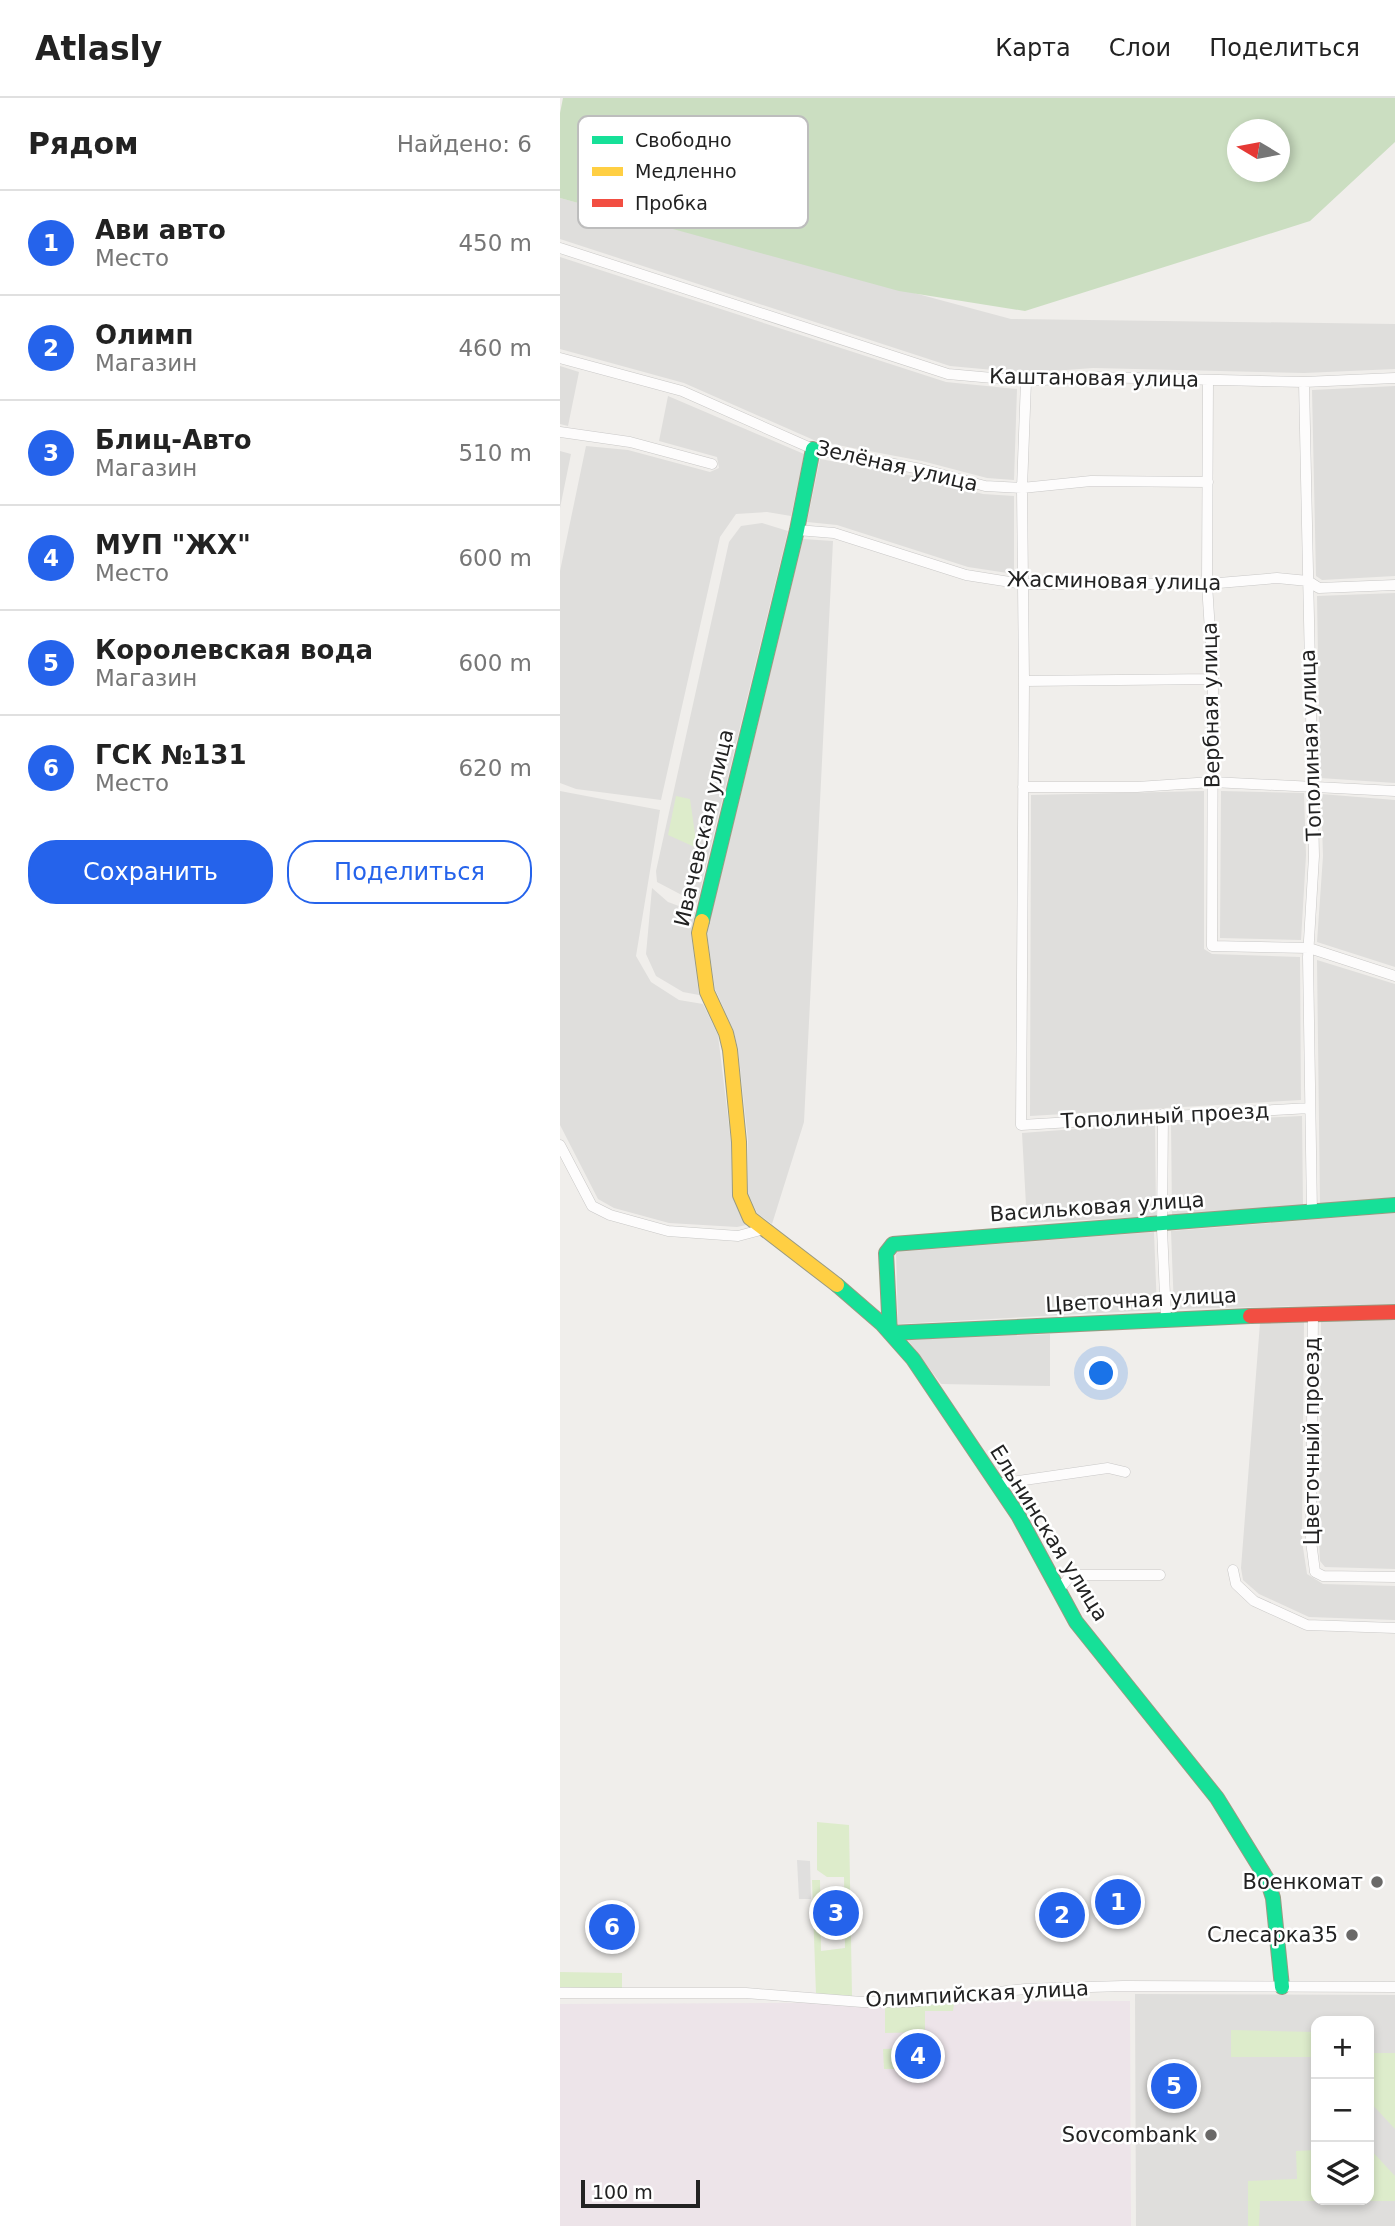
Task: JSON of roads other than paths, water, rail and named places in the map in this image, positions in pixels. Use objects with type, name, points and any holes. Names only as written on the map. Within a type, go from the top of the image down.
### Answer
[{"type":"street","name":"Каштановая улица","points":[[560,248],[948,374],[1026,381],[1093,377],[1304,382],[1395,378]]},
{"type":"street","name":"Зелёная улица","points":[[560,358],[681,391],[813,449],[920,469],[985,486],[1022,488],[1091,481],[1208,482]]},
{"type":"street","name":"Вербная улица","points":[[1208,380],[1207,584],[1213,679],[1212,946],[1308,948]]},
{"type":"street","points":[[1026,381],[1022,488],[1023,787],[1137,787],[1212,782],[1395,791]]},
{"type":"street","name":"Тополиная улица","points":[[1304,382],[1314,856],[1308,948],[1312,1213]]},
{"type":"street","points":[[560,432],[630,442],[712,464]]},
{"type":"street","name":"Ивачевская улица","points":[[750,1218],[740,1195],[739,1142],[730,1050],[726,1032],[707,992],[699,933],[797,530],[813,449]]},
{"type":"street","name":"Жасминовая улица","points":[[797,530],[834,533],[967,575],[1023,584],[1207,584],[1277,578],[1308,581],[1319,588],[1395,585]]},
{"type":"street","points":[[1024,681],[1213,679]]},
{"type":"street","name":"Тополиный проезд","points":[[1023,787],[1021,1125],[1163,1114],[1310,1108]]},
{"type":"street","points":[[1308,948],[1395,976]]},
{"type":"street","points":[[1163,1114],[1166,1318]]},
{"type":"street","points":[[560,1146],[592,1206],[610,1215],[668,1231],[738,1236],[764,1229]]},
{"type":"street","name":"Васильковая улица","points":[[890,1333],[886,1254],[893,1244],[1395,1205]]},
{"type":"street","name":"Ельнинская улица","points":[[750,1218],[847,1293],[890,1333],[913,1359],[1025,1527],[1076,1622],[1217,1798],[1258,1863],[1273,1898],[1282,1987]]},
{"type":"street","name":"Цветочная улица","points":[[890,1333],[1166,1318],[1395,1312]]},
{"type":"street","name":"Цветочный проезд","points":[[1313,1313],[1312,1562],[1315,1572],[1323,1576],[1395,1577]]},
{"type":"street","points":[[997,1484],[1108,1468],[1125,1472]]},
{"type":"street","points":[[1233,1570],[1236,1584],[1254,1601],[1307,1625],[1395,1628]]},
{"type":"street","points":[[1058,1591],[1071,1575],[1160,1575]]},
{"type":"street","name":"Олимпийская улица","points":[[560,1993],[746,1993],[862,2002],[910,2002],[1024,1989],[1395,1987]]},
{"type":"place","name":"Военкомат","points":[[1377,1882]]},
{"type":"place","name":"Ави авто","points":[[1118,1902]]},
{"type":"place","name":"Блиц-Авто","points":[[836,1913]]},
{"type":"place","name":"Олимп","points":[[1062,1915]]},
{"type":"place","name":"ГСК №131","points":[[612,1927]]},
{"type":"place","name":"Слесарка35","points":[[1352,1935]]},
{"type":"place","name":"МУП \"ЖХ\"","points":[[918,2056]]},
{"type":"place","name":"Королевская вода","points":[[1174,2086]]},
{"type":"place","name":"Sovcombank","points":[[1211,2135]]}]
